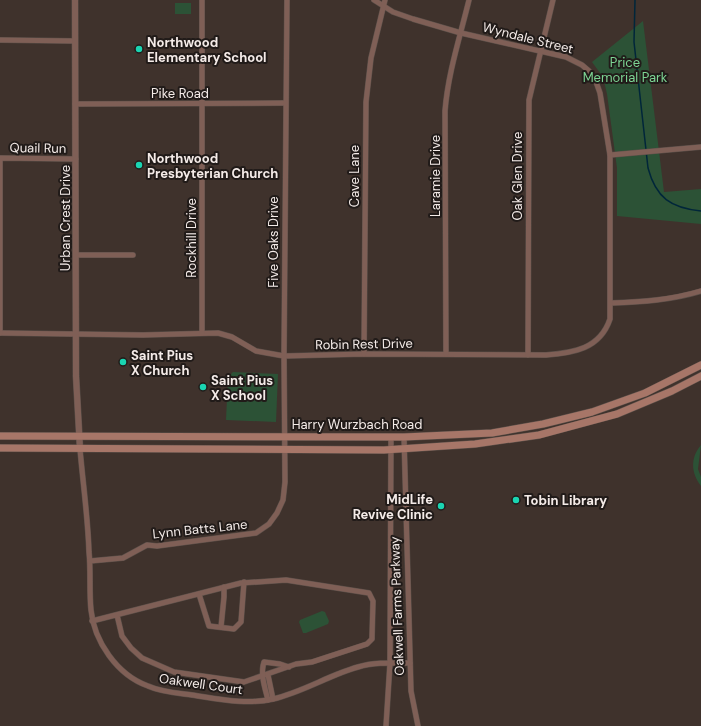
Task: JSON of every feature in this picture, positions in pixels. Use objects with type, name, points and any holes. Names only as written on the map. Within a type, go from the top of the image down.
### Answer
[{"type":"main road","name":"Harry Wurzbach Road","points":[[0,436],[404,437],[474,435],[570,418],[592,412],[645,393],[668,383],[701,365]]},
{"type":"main road","name":"Harry Wurzbach Road","points":[[0,448],[391,450],[475,444],[539,435],[617,414],[672,391],[701,376]]},
{"type":"street","name":"Urban Crest Drive","points":[[75,0],[76,376],[80,449]]},
{"type":"street","name":"Rockhill Drive","points":[[202,0],[202,333]]},
{"type":"street","name":"Five Oaks Drive","points":[[286,436],[284,356],[287,0]]},
{"type":"street","name":"Wyndale Street","points":[[374,0],[393,12],[413,19],[461,33],[574,60],[582,65],[595,79],[601,99],[610,155],[611,303]]},
{"type":"street","name":"Cave Lane","points":[[364,354],[366,102],[371,58],[385,0]]},
{"type":"street","name":"Laramie Drive","points":[[446,354],[445,111],[451,67],[469,0]]},
{"type":"street","name":"Oak Glen Drive","points":[[528,355],[529,100],[553,0]]},
{"type":"street","points":[[0,40],[75,41]]},
{"type":"street","name":"Pike Road","points":[[75,104],[285,103]]},
{"type":"street","points":[[610,155],[701,147]]},
{"type":"street","points":[[0,158],[0,334]]},
{"type":"street","name":"Quail Run","points":[[0,158],[76,159]]},
{"type":"street","points":[[76,255],[133,255]]},
{"type":"street","points":[[611,303],[633,303],[666,299],[701,291]]},
{"type":"street","name":"Robin Rest Drive","points":[[0,334],[76,333],[143,335],[218,333],[225,334],[256,351],[284,356],[364,354],[557,354],[580,349],[592,344],[601,336],[610,319],[611,303]]},
{"type":"street","points":[[668,383],[672,391]]},
{"type":"street","points":[[570,418],[572,426]]},
{"type":"street","points":[[492,433],[494,442]]},
{"type":"street","points":[[474,435],[475,444]]},
{"type":"street","name":"Lynn Batts Lane","points":[[90,561],[123,558],[147,546],[241,536],[261,531],[273,518],[284,500],[286,436]]},
{"type":"street","name":"Oakwell Farms Parkway","points":[[386,726],[390,663],[391,437]]},
{"type":"street","name":"Oakwell Farms Parkway","points":[[404,437],[411,691],[418,726]]},
{"type":"street","points":[[0,452],[8,448]]},
{"type":"street","name":"Oakwell Court","points":[[80,449],[90,561],[90,609],[92,621],[100,640],[112,659],[122,670],[146,686],[175,693],[235,701],[255,701],[271,699],[359,666],[410,663]]},
{"type":"street","points":[[92,621],[244,582],[286,580],[369,593],[373,601],[372,639],[367,644],[244,682],[174,672],[142,658],[131,648],[122,636],[117,615]]},
{"type":"street","points":[[200,594],[209,626],[234,629],[241,622],[244,582]]},
{"type":"street","points":[[221,627],[224,587]]},
{"type":"street","points":[[271,699],[262,667],[264,662],[289,667]]},
{"type":"green space","points":[[175,3],[191,3],[191,14],[175,14]]},
{"type":"green space","name":"Price Memorial Park","points":[[643,21],[664,192],[701,189],[701,224],[617,216],[617,168],[607,94],[603,77],[592,62]]},
{"type":"green space","points":[[233,372],[278,374],[276,422],[226,420],[228,377]]},
{"type":"green space","points":[[701,445],[698,469],[701,477],[701,486],[695,476],[693,466],[695,455]]},
{"type":"green space","points":[[322,611],[325,612],[329,621],[328,624],[303,633],[299,622],[300,620]]},
{"type":"waterway","points":[[635,0],[634,42],[648,168],[651,178],[655,187],[666,200],[690,210],[701,211]]},
{"type":"place","name":"Northwood Elementary School","points":[[139,49]]},
{"type":"place","name":"Northwood Presbyterian Church","points":[[139,165]]},
{"type":"place","name":"Saint Pius X Church","points":[[123,362]]},
{"type":"place","name":"Saint Pius X School","points":[[203,387]]},
{"type":"place","name":"Tobin Library","points":[[516,500]]},
{"type":"place","name":"MidLife Revive Clinic","points":[[441,506]]}]
